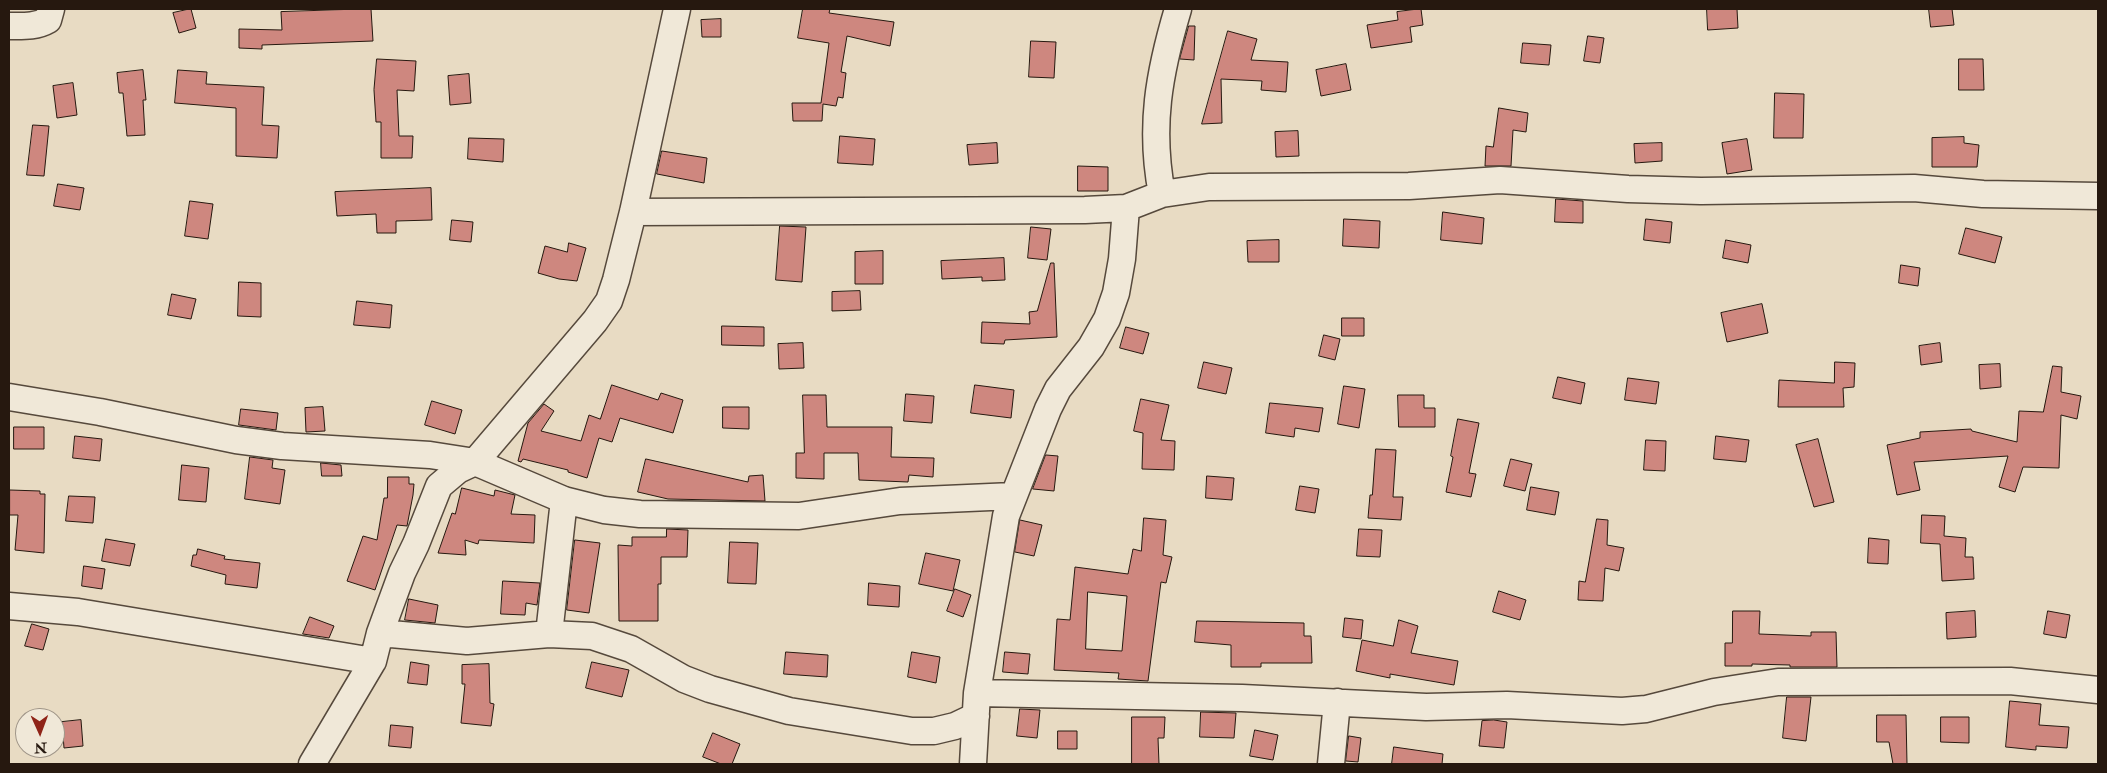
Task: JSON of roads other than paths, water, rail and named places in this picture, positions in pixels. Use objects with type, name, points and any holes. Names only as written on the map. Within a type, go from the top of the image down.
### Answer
[{"type":"street","points":[[9,26],[33,26],[42,23],[48,20],[51,9]]},
{"type":"street","points":[[312,764],[373,661],[380,633],[402,573],[416,544],[439,486],[458,470],[475,462],[595,321],[608,301],[616,280],[633,212],[677,9]]},
{"type":"street","points":[[1162,194],[1155,142],[1157,108],[1165,53],[1178,9]]},
{"type":"street","points":[[633,212],[1085,210],[1126,208],[1162,194],[1208,187],[1409,186],[1500,180],[1701,191],[1914,188],[1983,194],[2098,196]]},
{"type":"street","points":[[973,764],[977,704],[1006,516],[1048,409],[1058,389],[1091,347],[1107,319],[1116,293],[1122,259],[1126,208]]},
{"type":"street","points":[[9,397],[100,412],[236,440],[282,446],[430,454],[475,462],[564,500],[604,510],[640,514],[799,516],[900,501],[1013,496]]},
{"type":"street","points":[[549,634],[564,500]]},
{"type":"street","points":[[9,606],[78,612],[373,661]]},
{"type":"street","points":[[380,633],[467,641],[549,634],[592,636],[631,649],[693,682],[788,711],[912,731],[934,732],[956,726],[977,704],[1242,698],[1426,707],[1507,705],[1622,711],[1646,710],[1714,692],[1778,682],[2010,680],[2098,690]]},
{"type":"street","points":[[1331,764],[1337,702]]}]
